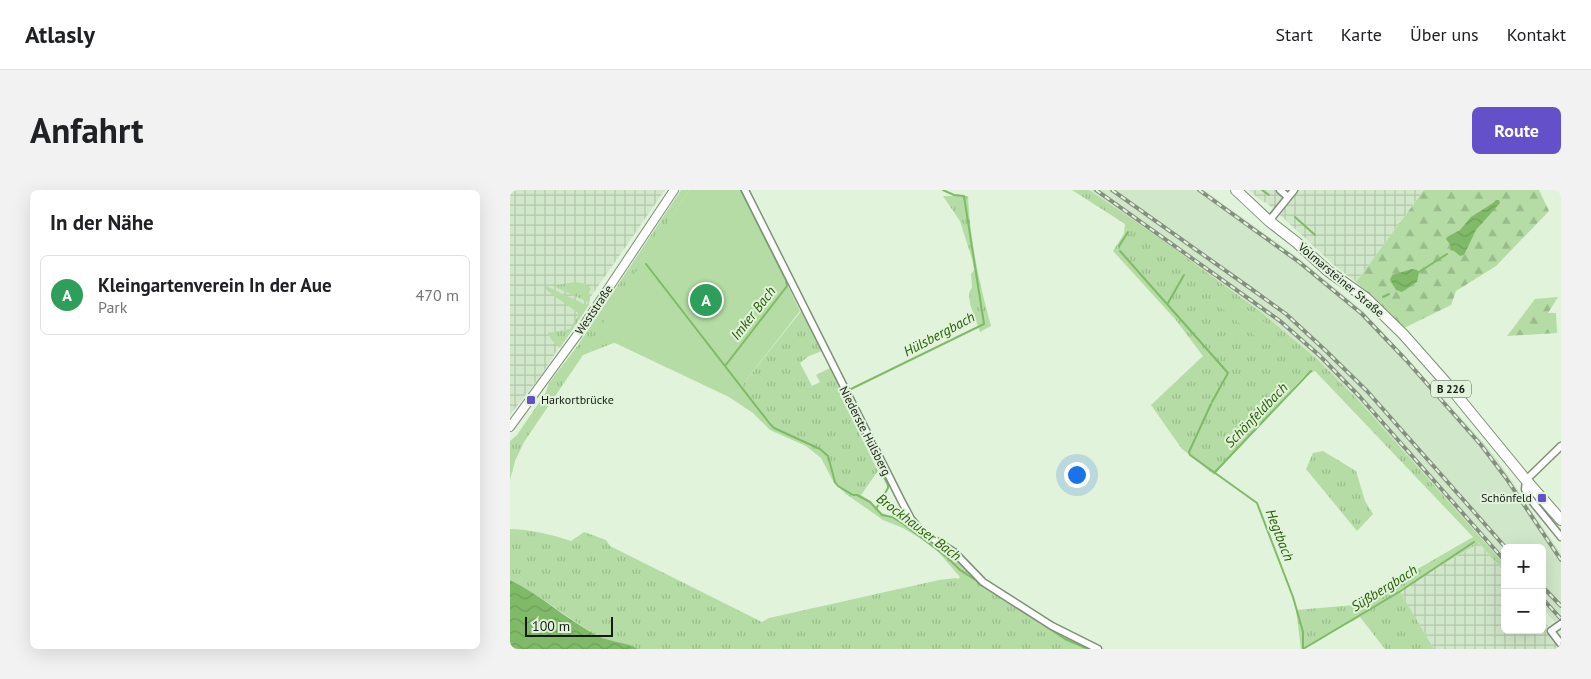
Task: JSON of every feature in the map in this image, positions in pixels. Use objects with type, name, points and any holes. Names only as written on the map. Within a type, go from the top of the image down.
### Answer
[{"type":"main road","name":"Volmarsteiner Straße","points":[[1236,190],[1269,221],[1328,270],[1366,298],[1403,334],[1561,520]]},
{"type":"street","name":"Weststraße","points":[[510,427],[580,331],[674,190]]},
{"type":"street","name":"Niederste Hülsberg","points":[[745,190],[902,502],[916,526],[933,540],[954,552],[984,582],[1052,626],[1098,649]]},
{"type":"street","points":[[1280,190],[1288,197]]},
{"type":"street","points":[[1269,221],[1294,190]]},
{"type":"street","points":[[1526,480],[1561,446]]},
{"type":"street","name":"Volmarsteiner Straße","points":[[1526,480],[1525,489],[1527,495],[1561,537]]},
{"type":"street","points":[[1561,624],[1551,631],[1561,644]]},
{"type":"shaded area","points":[[510,190],[665,190],[592,295],[542,374],[510,415]]},
{"type":"shaded area","points":[[1089,190],[1204,190],[1300,259],[1363,311],[1484,443],[1561,554],[1561,619],[1556,623],[1546,612],[1546,544],[1501,544],[1501,561],[1358,400],[1317,359],[1261,312]]},
{"type":"shaded area","points":[[1249,190],[1424,190],[1356,282],[1335,266],[1268,204]]},
{"type":"shaded area","points":[[1479,543],[1501,568],[1501,634],[1546,634],[1546,624],[1561,642],[1561,649],[1434,649],[1399,590]]},
{"type":"green space","points":[[681,190],[689,190],[597,334],[616,342],[583,355],[524,442],[515,461],[510,480],[510,441],[517,435],[545,394],[549,383],[578,345]]},
{"type":"green space","points":[[689,190],[741,190],[800,311],[740,388],[729,397],[596,334]]},
{"type":"green space","points":[[1072,190],[1089,190],[1158,237],[1261,312],[1317,359],[1358,400],[1501,561],[1501,568],[1479,543],[1399,590],[1434,649],[1385,649],[1360,617],[1301,649],[1296,610],[1355,605],[1473,537],[1315,371],[1304,376],[1214,475],[1182,449],[1151,405],[1203,356],[1175,319],[1113,251],[1124,234],[1125,224]],"holes":[[[1236,302],[1275,331],[1220,307]]]},
{"type":"green space","points":[[1424,190],[1539,190],[1549,211],[1496,266],[1456,291],[1451,305],[1404,328],[1356,282]]},
{"type":"green space","points":[[943,196],[968,196],[976,261],[991,326],[980,332],[970,304],[971,274],[974,270],[972,259],[960,221]]},
{"type":"green space","points":[[575,282],[586,284],[591,288],[589,292],[589,305],[560,348],[548,333],[570,329],[578,313],[545,289],[546,286],[586,305],[588,302],[553,286]]},
{"type":"green space","points":[[1558,297],[1548,313],[1556,313],[1557,333],[1507,336],[1535,299]]},
{"type":"green space","points":[[1235,301],[1275,331],[1266,345],[1220,307]]},
{"type":"green space","points":[[802,310],[822,351],[809,356],[800,363],[812,386],[820,382],[816,375],[830,368],[841,389],[840,395],[878,471],[861,495],[882,513],[905,522],[908,520],[928,540],[976,578],[975,580],[1055,632],[1098,649],[637,649],[596,635],[510,580],[510,529],[525,530],[571,541],[584,532],[606,540],[610,546],[762,622],[769,618],[939,580],[958,579],[960,577],[935,548],[903,528],[883,520],[846,494],[834,483],[821,458],[806,446],[770,430],[753,413],[729,397],[740,388]]},
{"type":"green space","points":[[1323,451],[1356,471],[1365,501],[1373,514],[1357,531],[1306,469],[1313,453]]},
{"type":"water","points":[[1496,200],[1499,200],[1500,203],[1476,230],[1464,255],[1460,256],[1450,250],[1451,246],[1446,239],[1447,237],[1460,230],[1471,217]]},
{"type":"water","points":[[1412,269],[1419,272],[1417,282],[1402,292],[1396,290],[1390,280],[1392,275]]},
{"type":"water","points":[[510,580],[598,636],[638,649],[510,649]]},
{"type":"waterway","name":"Imker Bach","points":[[725,366],[787,286],[786,280],[741,190]]},
{"type":"waterway","name":"Hülsbergbach","points":[[851,389],[984,324],[964,196],[954,195],[943,190]]},
{"type":"waterway","points":[[1262,190],[1269,195]]},
{"type":"waterway","points":[[1295,217],[1315,235]]},
{"type":"waterway","name":"Hegtbach","points":[[1119,246],[1128,232]]},
{"type":"waterway","name":"Hegtbach","points":[[1120,251],[1228,373],[1212,402]]},
{"type":"waterway","name":"Schönfeldbach","points":[[1419,272],[1447,254]]},
{"type":"waterway","name":"Brockhauser Bach","points":[[646,264],[774,428],[820,449],[828,456],[835,482],[838,486],[870,502],[882,515],[892,517],[902,523],[948,558],[960,570],[980,583]]},
{"type":"waterway","points":[[1168,303],[1184,275]]},
{"type":"waterway","name":"Schönfeldbach","points":[[1383,297],[1389,294]]},
{"type":"waterway","name":"Schönfeldbach","points":[[1215,472],[1311,371]]},
{"type":"waterway","name":"Hülsbergbach","points":[[842,394],[888,485],[876,509]]},
{"type":"waterway","name":"Hegtbach","points":[[1211,404],[1189,452],[1190,455],[1257,503],[1293,597],[1303,632],[1303,649]]},
{"type":"waterway","name":"Süßbergbach","points":[[1303,649],[1399,592],[1474,542]]},
{"type":"waterway","name":"Brockhauser Bach","points":[[1044,625],[1065,639],[1088,649]]},
{"type":"railway","points":[[1096,190],[1280,321],[1320,356],[1360,397],[1501,556]]},
{"type":"railway","points":[[1112,190],[1286,314],[1367,391],[1502,544]]},
{"type":"railway","points":[[1199,190],[1299,262],[1362,314],[1406,360],[1481,445],[1506,478],[1561,560]]},
{"type":"railway","points":[[1545,589],[1561,606]]},
{"type":"railway","points":[[1546,602],[1561,619]]},
{"type":"place","name":"Kleingartenverein In der Aue","points":[[706,300]]},
{"type":"place","name":"Harkortbrücke","points":[[531,400]]},
{"type":"place","name":"Schönfeld","points":[[1542,498]]}]
